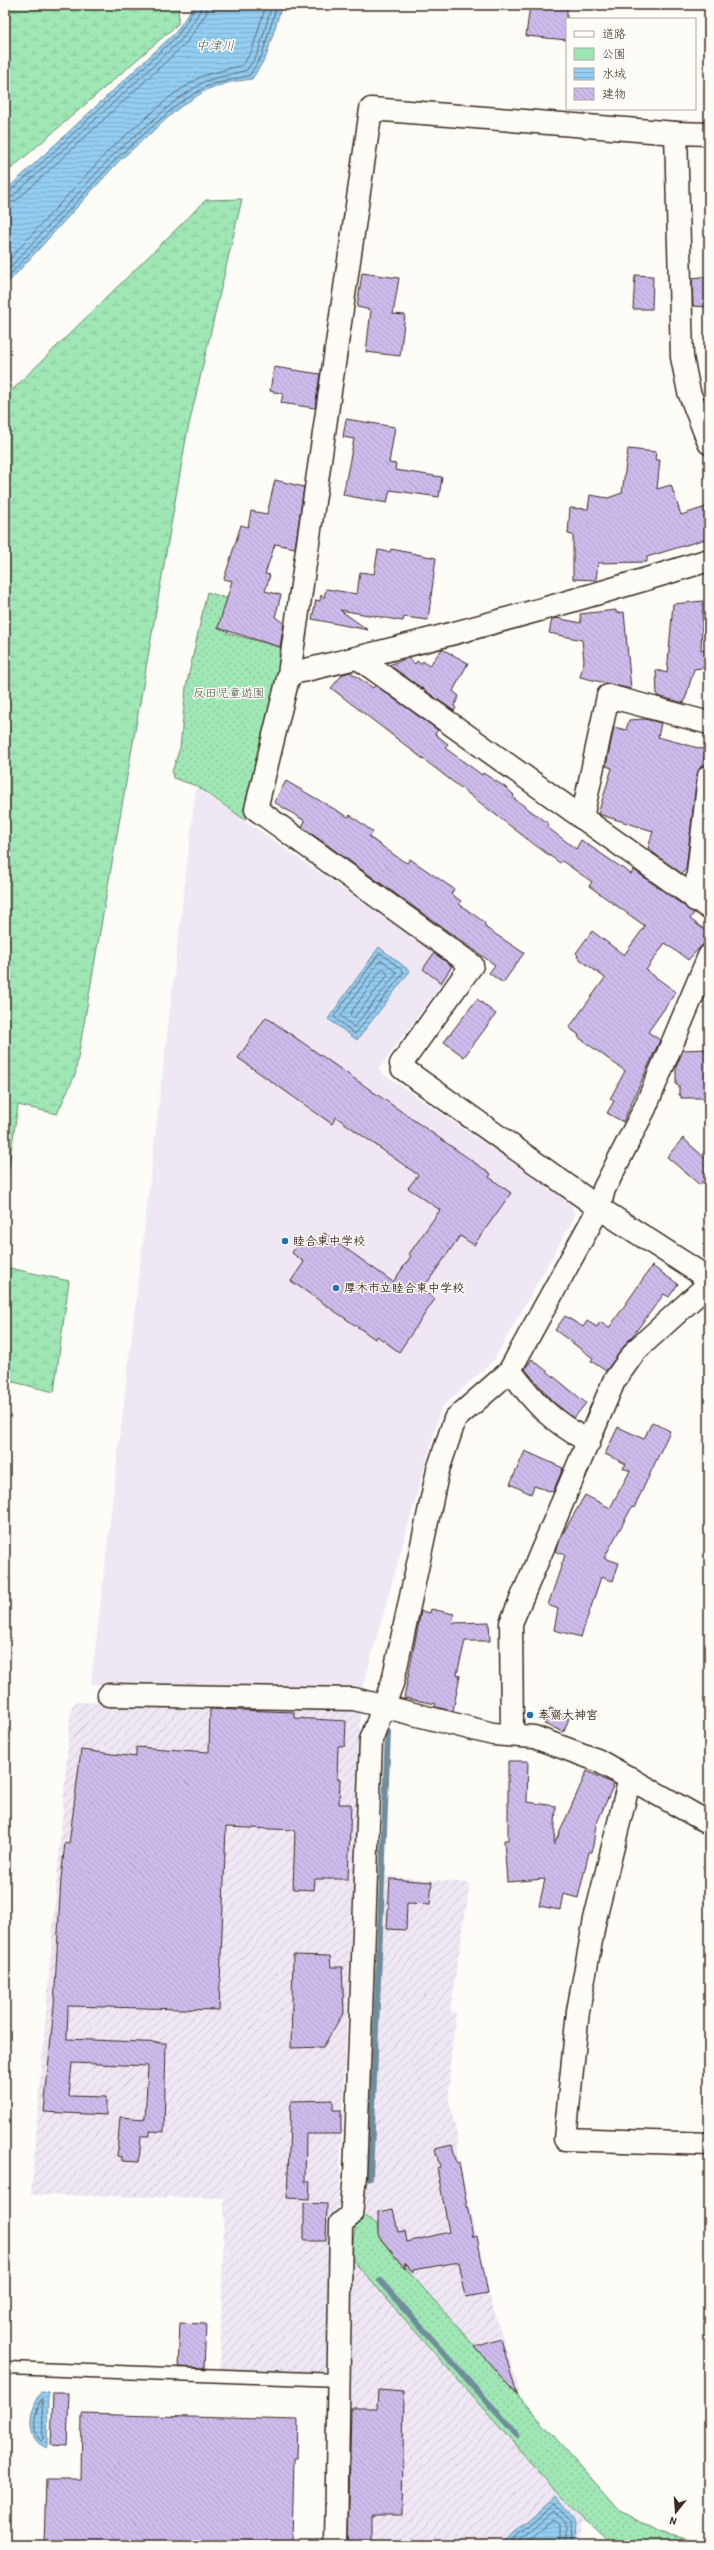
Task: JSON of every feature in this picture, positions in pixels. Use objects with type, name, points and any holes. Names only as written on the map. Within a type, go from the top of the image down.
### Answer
[{"type":"street","points":[[512,1734],[511,1623],[614,1381],[636,1350],[700,1292],[709,1280],[599,1208],[402,1068],[401,1064],[472,965],[256,809],[289,674],[371,109],[676,133],[709,134]]},
{"type":"street","points":[[676,133],[682,357],[688,392],[709,443]]},
{"type":"street","points":[[289,674],[358,658],[588,598],[709,560]]},
{"type":"street","points":[[358,658],[702,904]]},
{"type":"street","points":[[582,818],[608,696],[709,723]]},
{"type":"street","points":[[702,904],[709,776]]},
{"type":"street","points":[[336,2545],[341,2223],[351,2215],[355,2175],[371,1740],[393,1681],[438,1470],[455,1419],[510,1370],[599,1208],[604,1189],[645,1108],[709,956]]},
{"type":"street","points":[[510,1370],[537,1406],[562,1426],[589,1442]]},
{"type":"street","points":[[109,1694],[354,1699],[385,1705],[494,1734],[512,1734],[534,1737],[597,1760],[709,1823]]},
{"type":"street","points":[[630,1778],[593,1926],[578,2011],[565,2140],[709,2144]]},
{"type":"lane","points":[[7,2368],[339,2380]]},
{"type":"shaded area","name":"厚木市立睦合東中学校","points":[[196,787],[450,963],[452,970],[378,1070],[571,1203],[575,1216],[494,1360],[441,1408],[362,1690],[91,1684]]},
{"type":"shaded area","points":[[76,1702],[356,1710],[361,1713],[331,2366],[323,2374],[220,2370],[224,2198],[31,2195],[71,1707]]},
{"type":"shaded area","points":[[385,1876],[470,1883],[450,2011],[456,2013],[450,2064],[449,2100],[458,2140],[458,2156],[487,2288],[519,2389],[519,2425],[603,2516],[581,2522],[580,2545],[344,2545],[351,2248],[365,2201]]},
{"type":"green space","points":[[5,5],[179,5],[178,24],[5,174]]},
{"type":"green space","points":[[242,199],[187,433],[75,1075],[57,1114],[18,1105],[5,1192],[5,397],[206,200]]},
{"type":"green space","name":"反田児童遊園","points":[[207,592],[235,601],[227,633],[283,648],[255,788],[245,820],[197,786],[173,778],[172,772],[180,748],[186,687]]},
{"type":"green space","points":[[5,1267],[69,1281],[54,1392],[5,1380]]},
{"type":"green space","points":[[358,2212],[377,2224],[379,2238],[620,2511],[658,2532],[709,2545],[614,2545],[552,2487],[350,2257]]},
{"type":"water","name":"中津川","points":[[194,5],[282,5],[266,57],[252,79],[231,82],[208,89],[180,107],[119,161],[5,286],[5,191],[176,32]]},
{"type":"water","points":[[379,947],[410,971],[357,1040],[328,1019]]},
{"type":"water","points":[[41,2392],[48,2393],[47,2448],[40,2444],[35,2438],[31,2423],[34,2407]]},
{"type":"water","points":[[557,2496],[575,2519],[574,2545],[500,2545]]},
{"type":"building","points":[[530,5],[567,5],[566,40],[526,36]]},
{"type":"building","points":[[362,273],[399,278],[393,314],[405,315],[400,356],[366,352],[371,310],[357,307]]},
{"type":"building","points":[[635,275],[653,276],[652,309],[633,309]]},
{"type":"building","points":[[709,276],[709,307],[693,306],[692,278]]},
{"type":"building","points":[[274,367],[320,374],[315,408],[281,403],[283,394],[270,391]]},
{"type":"building","points":[[346,419],[395,427],[389,463],[396,464],[395,470],[442,477],[439,497],[390,490],[387,503],[343,495],[354,439],[343,437]]},
{"type":"building","points":[[628,449],[656,452],[655,460],[660,460],[657,489],[671,485],[681,515],[709,506],[709,538],[647,557],[647,562],[598,563],[596,580],[573,579],[573,535],[568,534],[570,508],[588,509],[590,495],[608,498],[622,493]]},
{"type":"building","points":[[275,480],[304,487],[295,548],[275,544],[265,574],[270,575],[265,591],[281,595],[275,617],[284,623],[280,647],[218,628],[232,581],[224,579],[241,525],[248,527],[251,511],[267,514]]},
{"type":"building","points":[[391,549],[436,558],[428,620],[404,617],[403,621],[340,610],[368,630],[312,619],[316,600],[320,601],[321,595],[324,598],[326,589],[357,594],[360,572],[374,574],[378,550],[390,552]]},
{"type":"building","points":[[703,601],[701,650],[709,651],[709,667],[694,669],[684,703],[657,696],[656,670],[667,673],[673,604]]},
{"type":"building","points":[[616,610],[616,613],[624,612],[631,689],[580,677],[584,661],[582,640],[549,633],[552,619],[556,618],[581,623],[580,614]]},
{"type":"building","points":[[442,649],[468,663],[453,691],[459,696],[454,706],[456,708],[454,711],[389,665],[408,658],[415,664],[417,661],[421,664],[423,661],[429,666]]},
{"type":"building","points":[[350,672],[373,688],[375,685],[438,730],[435,734],[448,744],[445,748],[482,775],[483,773],[505,787],[514,795],[513,798],[549,824],[547,827],[576,849],[581,840],[631,874],[634,870],[694,913],[690,919],[709,933],[709,938],[688,960],[665,943],[646,970],[676,992],[648,1032],[660,1040],[623,1122],[607,1113],[614,1101],[610,1099],[625,1071],[578,1037],[579,1035],[569,1028],[605,978],[577,957],[578,955],[576,953],[592,931],[624,955],[645,926],[589,886],[592,882],[562,861],[560,863],[535,845],[331,688],[343,674]]},
{"type":"building","points":[[645,719],[661,723],[658,737],[706,750],[702,766],[697,775],[686,869],[682,874],[648,849],[653,831],[598,814],[612,768],[606,766],[614,727],[626,730],[629,720]]},
{"type":"building","points":[[286,781],[348,817],[350,815],[373,832],[369,837],[403,861],[407,863],[410,859],[454,889],[451,894],[461,901],[459,904],[484,922],[486,928],[524,953],[503,983],[489,973],[495,965],[302,827],[305,821],[274,802]]},
{"type":"building","points":[[434,953],[452,966],[441,983],[423,969]]},
{"type":"building","points":[[477,999],[496,1014],[464,1057],[444,1042]]},
{"type":"building","points":[[266,1017],[491,1174],[489,1177],[511,1193],[474,1245],[460,1236],[422,1290],[435,1299],[399,1352],[377,1336],[375,1339],[291,1281],[304,1262],[292,1253],[301,1238],[314,1247],[324,1233],[393,1282],[411,1256],[409,1254],[440,1210],[408,1188],[418,1175],[336,1117],[332,1124],[238,1058]]},
{"type":"building","points":[[709,1049],[709,1098],[681,1098],[681,1095],[679,1095],[679,1085],[676,1085],[676,1067],[683,1050]]},
{"type":"building","points":[[683,1138],[709,1162],[709,1174],[700,1185],[667,1157]]},
{"type":"building","points":[[652,1266],[678,1284],[669,1297],[664,1294],[606,1371],[591,1361],[593,1358],[555,1330],[565,1316],[583,1327],[587,1321],[597,1327],[600,1322],[609,1328]]},
{"type":"building","points":[[532,1359],[586,1403],[574,1418],[553,1402],[525,1369]]},
{"type":"building","points":[[652,1422],[670,1431],[634,1508],[632,1507],[604,1558],[619,1563],[613,1581],[601,1577],[581,1637],[554,1630],[558,1609],[548,1605],[565,1555],[555,1551],[562,1535],[585,1495],[610,1508],[630,1471],[623,1468],[626,1464],[605,1454],[618,1427],[644,1439]]},
{"type":"building","points":[[525,1451],[563,1468],[553,1492],[534,1486],[531,1494],[510,1484]]},
{"type":"building","points":[[431,1609],[454,1614],[452,1623],[489,1622],[490,1641],[465,1641],[457,1674],[460,1675],[453,1711],[435,1707],[436,1704],[404,1698],[421,1611],[430,1613]]},
{"type":"building","points":[[550,1708],[570,1715],[564,1732],[544,1724]]},
{"type":"building","points":[[210,1709],[294,1712],[294,1718],[346,1721],[345,1746],[338,1746],[337,1779],[340,1779],[339,1804],[351,1804],[348,1879],[315,1879],[314,1890],[293,1889],[295,1830],[226,1827],[219,2010],[68,2006],[67,2039],[166,2043],[164,2132],[150,2131],[150,2136],[141,2136],[139,2162],[122,2161],[122,2157],[117,2156],[120,2117],[145,2119],[148,2066],[72,2063],[69,2096],[106,2097],[106,2115],[44,2112],[54,2005],[61,1878],[65,1843],[69,1844],[81,1750],[136,1757],[136,1747],[209,1752]]},
{"type":"building","points":[[508,1761],[528,1761],[527,1802],[556,1806],[554,1845],[587,1771],[614,1784],[596,1825],[592,1852],[589,1852],[578,1898],[563,1894],[560,1910],[539,1906],[545,1879],[507,1882],[504,1840],[508,1840]]},
{"type":"building","points":[[390,1879],[432,1882],[430,1904],[407,1903],[406,1930],[387,1929]]},
{"type":"building","points":[[293,1955],[330,1956],[331,1967],[342,1967],[344,2012],[323,2047],[291,2048]]},
{"type":"building","points":[[333,2100],[333,2110],[341,2110],[341,2134],[306,2134],[305,2182],[310,2182],[309,2199],[287,2198],[291,2101]]},
{"type":"building","points":[[452,2145],[457,2163],[459,2163],[473,2237],[477,2236],[488,2293],[466,2297],[459,2262],[413,2270],[413,2273],[404,2263],[405,2269],[378,2235],[378,2212],[393,2209],[398,2232],[405,2231],[407,2242],[449,2232],[437,2168],[440,2167],[435,2149]]},
{"type":"building","points":[[304,2203],[327,2204],[326,2241],[304,2241]]},
{"type":"building","points":[[180,2323],[206,2324],[204,2368],[178,2367]]},
{"type":"building","points":[[501,2339],[517,2395],[475,2347]]},
{"type":"building","points":[[378,2390],[404,2392],[402,2515],[372,2515],[372,2545],[348,2545],[351,2408],[377,2408]]},
{"type":"building","points":[[53,2393],[69,2393],[67,2445],[51,2444]]},
{"type":"building","points":[[82,2414],[298,2420],[297,2458],[294,2458],[292,2545],[44,2545],[46,2480],[81,2480]]},
{"type":"waterway","points":[[370,2178],[388,1732]]},
{"type":"waterway","points":[[380,2281],[517,2435]]},
{"type":"place","name":"睦合東中学校","points":[[285,1241]]},
{"type":"place","name":"厚木市立睦合東中学校","points":[[336,1288]]},
{"type":"place","name":"奉齋大神宮","points":[[530,1715]]}]
